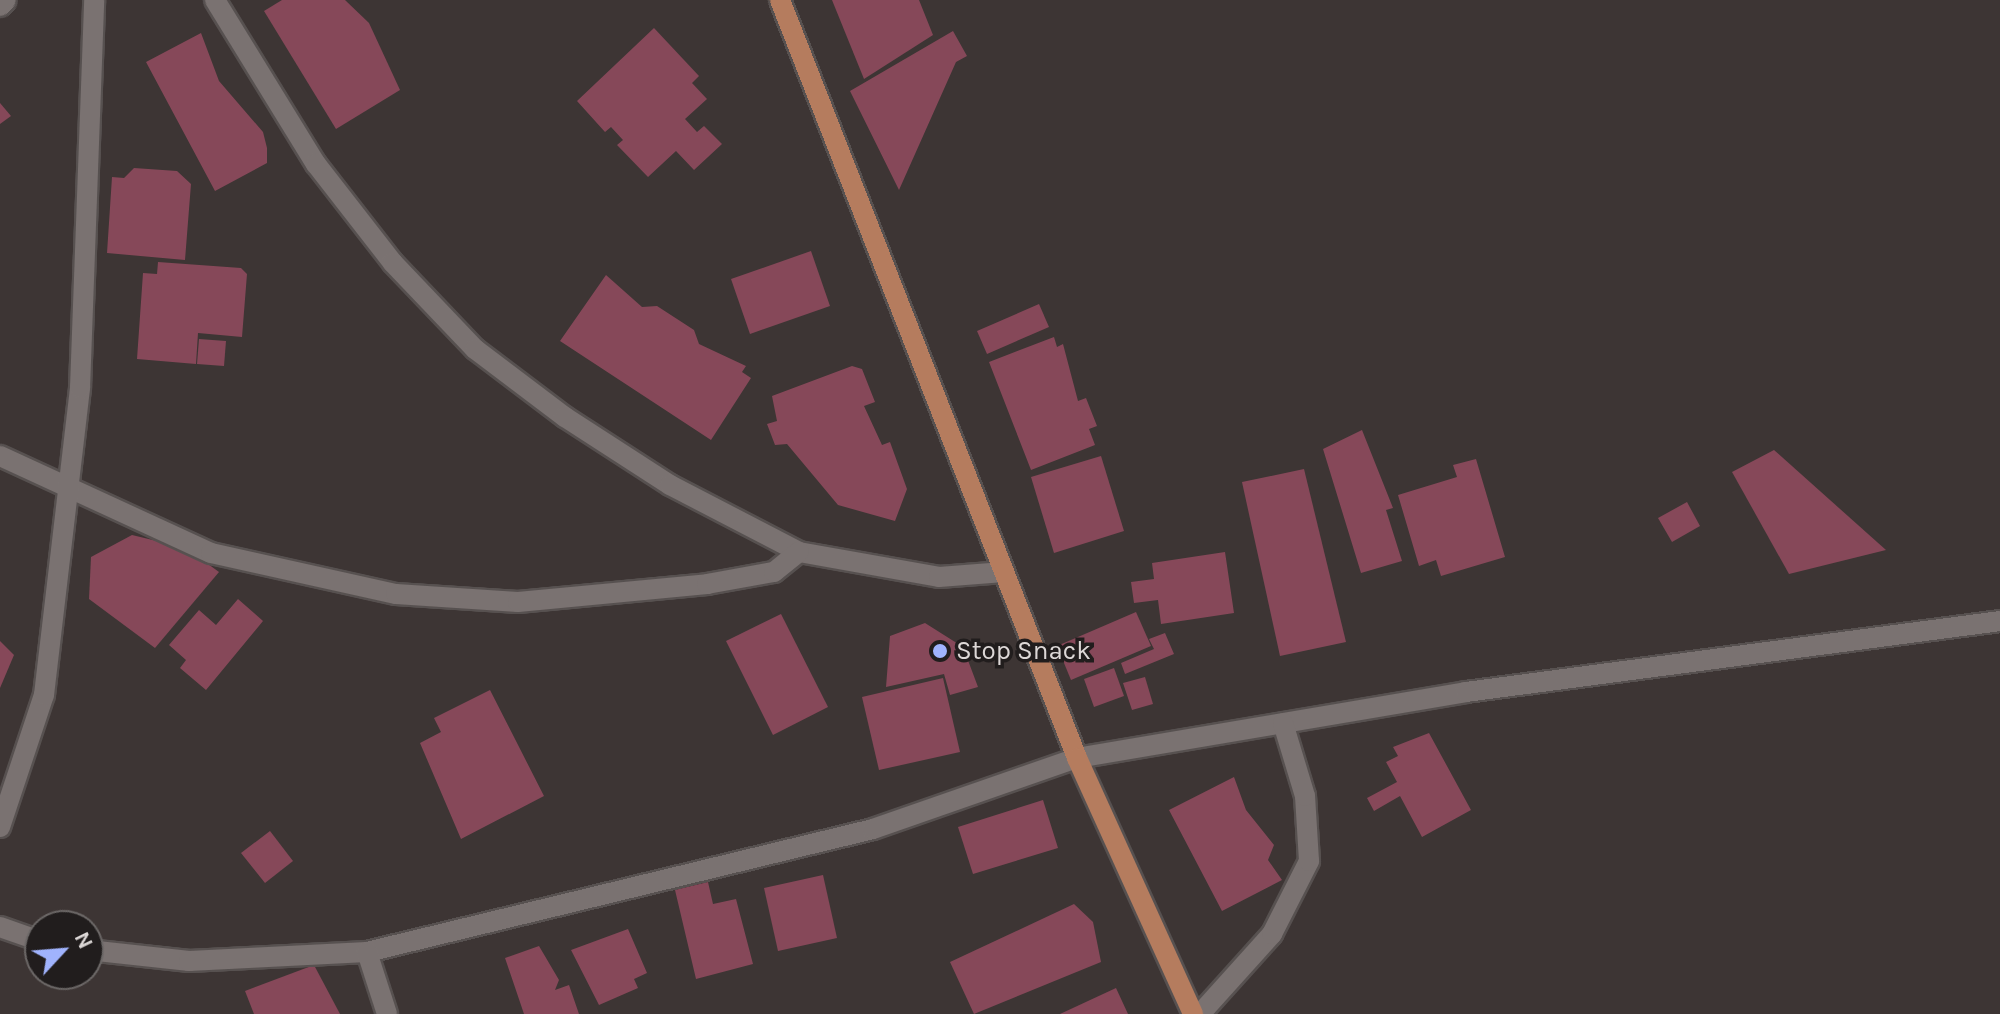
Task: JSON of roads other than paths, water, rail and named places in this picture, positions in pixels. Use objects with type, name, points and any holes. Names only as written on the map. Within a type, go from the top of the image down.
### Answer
[{"type":"main road","points":[[780,0],[1077,758],[1193,1014]]},
{"type":"street","points":[[0,6],[6,0]]},
{"type":"street","points":[[0,827],[44,695],[69,487],[80,388],[94,0]]},
{"type":"street","points":[[215,0],[316,164],[393,263],[475,349],[670,485],[799,552],[939,577],[1004,572]]},
{"type":"street","points":[[0,456],[211,553],[396,594],[518,602],[707,584],[774,572],[799,552]]},
{"type":"street","points":[[104,952],[189,961],[367,952],[873,829],[1077,758],[1283,723],[2000,621]]},
{"type":"street","points":[[1200,1014],[1272,934],[1309,861],[1305,796],[1283,723]]},
{"type":"street","points":[[0,927],[24,935]]},
{"type":"street","points":[[367,952],[387,1014]]},
{"type":"place","name":"Stop Snack","points":[[940,651]]}]
